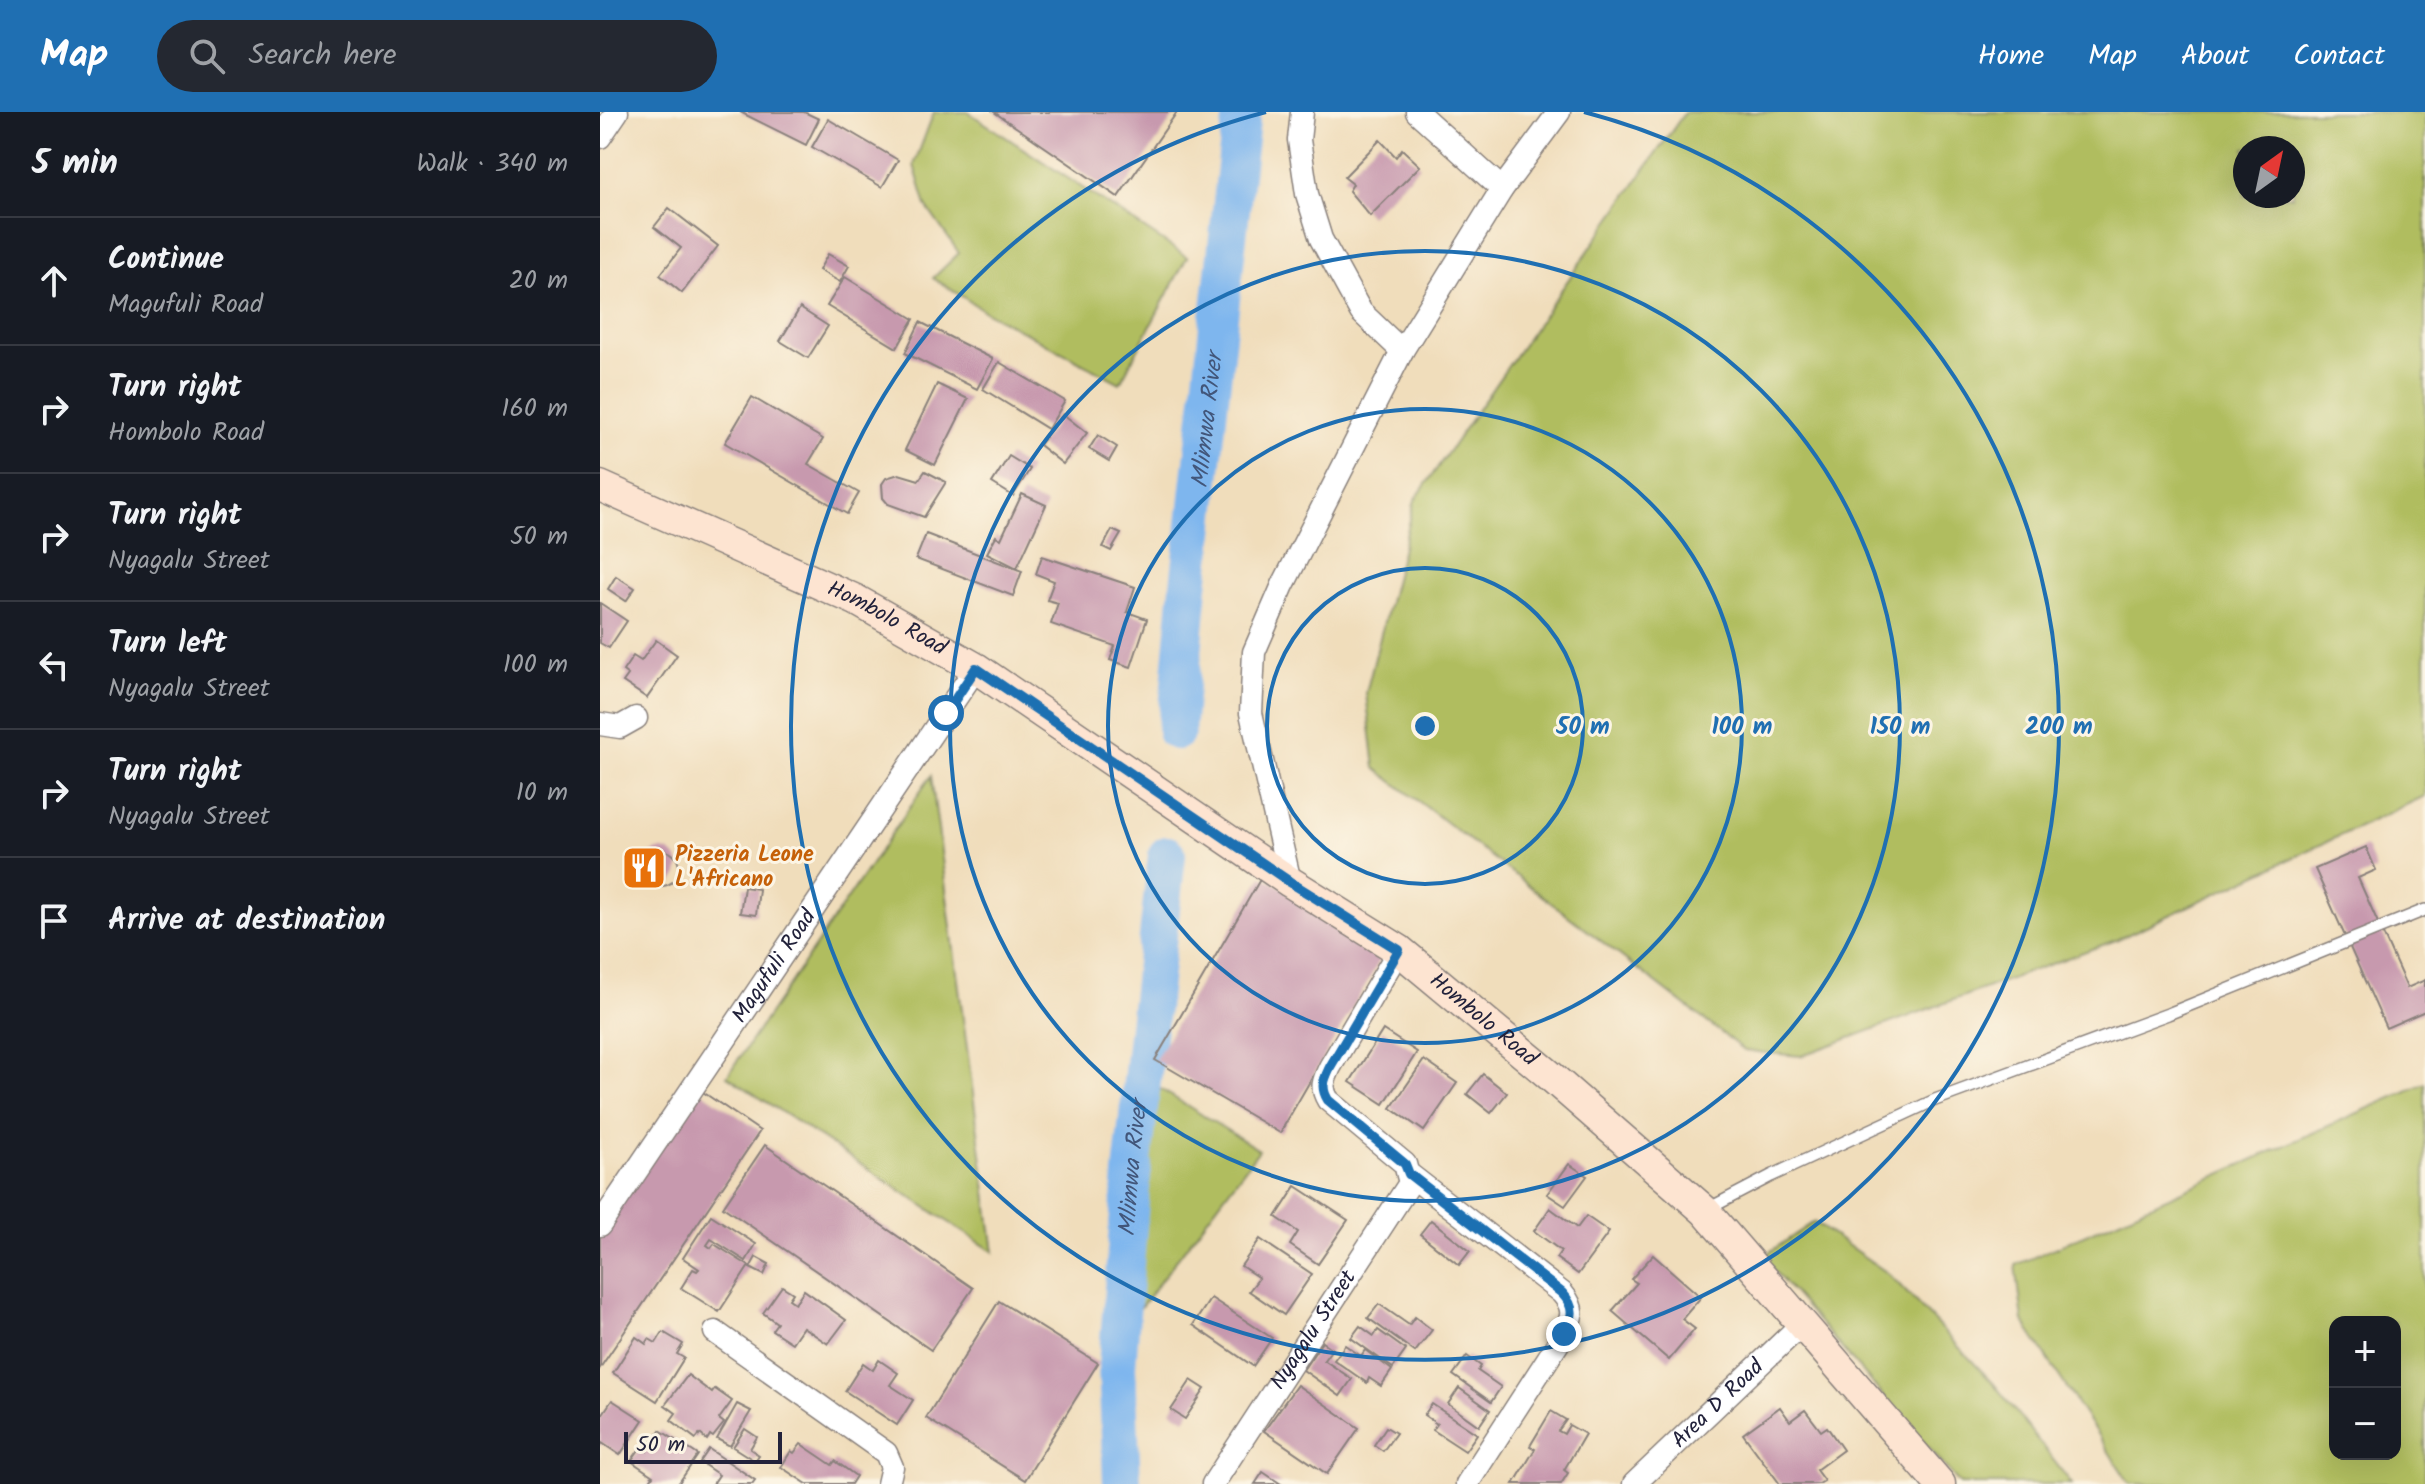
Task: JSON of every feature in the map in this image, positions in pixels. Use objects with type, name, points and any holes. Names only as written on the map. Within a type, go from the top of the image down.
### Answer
[{"type":"street","points":[[600,137],[617,112]]},
{"type":"street","points":[[1302,112],[1299,140],[1307,194],[1321,239],[1361,312],[1402,351]]},
{"type":"street","points":[[1417,112],[1502,189]]},
{"type":"street","points":[[1290,882],[1251,713],[1254,652],[1283,585],[1402,351],[1502,189],[1559,112]]},
{"type":"street","name":"Hombolo Road","points":[[600,486],[856,600],[976,668],[1290,882],[1399,950],[1547,1073],[1705,1211],[1940,1484]]},
{"type":"street","name":"Magufuli Road","points":[[600,1225],[976,668]]},
{"type":"street","points":[[600,724],[620,727],[636,718]]},
{"type":"street","points":[[1399,950],[1330,1067],[1322,1091],[1328,1100],[1405,1164],[1409,1174],[1562,1293],[1572,1308],[1573,1318],[1564,1334],[1467,1484]]},
{"type":"street","name":"Nyagalu Street","points":[[1213,1484],[1405,1193],[1410,1183],[1409,1174]]},
{"type":"street","name":"Area D Road","points":[[1645,1480],[1803,1323]]},
{"type":"street","points":[[715,1332],[886,1453],[892,1467],[888,1484]]},
{"type":"lane","points":[[1705,1211],[1771,1176],[1935,1100],[2168,1014],[2425,910]]},
{"type":"green space","points":[[934,112],[968,112],[1187,257],[1120,383],[988,313],[933,278],[959,253],[926,206],[914,165]]},
{"type":"green space","points":[[1685,112],[2425,112],[2425,796],[2116,940],[1801,1056],[1745,1051],[1375,768],[1366,693],[1415,500]]},
{"type":"green space","points":[[931,776],[994,1252],[727,1076]]},
{"type":"green space","points":[[2425,1083],[2425,1484],[2130,1484],[2023,1321],[2016,1265]]},
{"type":"green space","points":[[1157,1087],[1259,1150],[1134,1316]]},
{"type":"green space","points":[[1814,1222],[1889,1274],[1994,1384],[2072,1484],[1960,1484],[1762,1257]]},
{"type":"building","points":[[740,112],[804,112],[819,119],[806,145]]},
{"type":"building","points":[[994,112],[1177,112],[1118,197]]},
{"type":"building","points":[[828,119],[898,160],[882,187],[812,147]]},
{"type":"building","points":[[1380,140],[1396,157],[1402,149],[1420,166],[1370,216],[1349,191],[1353,184],[1344,177]]},
{"type":"building","points":[[669,208],[718,246],[682,293],[660,275],[681,248],[654,227]]},
{"type":"building","points":[[828,254],[849,266],[840,282],[819,270]]},
{"type":"building","points":[[845,277],[914,319],[897,348],[827,306]]},
{"type":"building","points":[[800,308],[828,326],[808,358],[780,341]]},
{"type":"building","points":[[920,322],[993,359],[977,389],[905,353]]},
{"type":"building","points":[[999,362],[1065,401],[1048,429],[983,389]]},
{"type":"building","points":[[937,384],[968,399],[935,465],[905,450]]},
{"type":"building","points":[[752,397],[823,439],[808,464],[859,493],[847,514],[725,443]]},
{"type":"building","points":[[1063,414],[1087,433],[1063,464],[1039,445]]},
{"type":"building","points":[[1098,435],[1117,447],[1109,461],[1089,449]]},
{"type":"building","points":[[1009,456],[1030,469],[1013,496],[992,483]]},
{"type":"building","points":[[925,471],[946,482],[924,517],[888,504],[883,498],[882,484],[886,478],[899,474],[919,480]]},
{"type":"building","points":[[1022,494],[1046,505],[1017,568],[987,553],[996,536],[1001,539]]},
{"type":"building","points":[[1112,530],[1121,534],[1111,551],[1103,547]]},
{"type":"building","points":[[926,534],[1022,571],[1013,596],[916,559]]},
{"type":"building","points":[[1042,556],[1135,587],[1127,612],[1147,619],[1131,667],[1110,660],[1115,646],[1051,624],[1058,603],[1047,600],[1054,581],[1036,574]]},
{"type":"building","points":[[616,576],[635,588],[626,601],[608,589]]},
{"type":"building","points":[[600,603],[627,621],[609,648],[600,643]]},
{"type":"building","points":[[656,640],[677,655],[647,698],[623,682],[628,675],[623,671],[633,656],[641,661]]},
{"type":"building","points":[[2366,847],[2376,870],[2358,878],[2407,988],[2425,980],[2425,1011],[2386,1028],[2315,869]]},
{"type":"building","points":[[661,850],[674,855],[679,868],[674,881],[661,886],[648,881],[643,868],[648,855]]},
{"type":"building","points":[[1262,876],[1387,948],[1280,1133],[1155,1060]]},
{"type":"building","points":[[744,887],[759,889],[756,915],[740,913]]},
{"type":"building","points":[[1383,1030],[1417,1052],[1384,1104],[1350,1082]]},
{"type":"building","points":[[1424,1060],[1457,1083],[1424,1131],[1391,1108]]},
{"type":"building","points":[[1483,1074],[1507,1093],[1491,1113],[1467,1094]]},
{"type":"building","points":[[694,1086],[760,1131],[600,1368],[600,1225]]},
{"type":"building","points":[[765,1145],[973,1288],[931,1350],[723,1207]]},
{"type":"building","points":[[1569,1164],[1587,1176],[1565,1206],[1547,1194]]},
{"type":"building","points":[[1296,1186],[1348,1220],[1318,1264],[1290,1245],[1298,1232],[1276,1217]]},
{"type":"building","points":[[1550,1208],[1577,1228],[1586,1216],[1609,1232],[1578,1274],[1556,1258],[1561,1251],[1534,1231]]},
{"type":"building","points":[[711,1215],[756,1244],[746,1261],[711,1239],[707,1245],[711,1248],[714,1244],[749,1266],[719,1312],[681,1288],[693,1269],[699,1269],[683,1258]]},
{"type":"building","points":[[1431,1220],[1470,1251],[1459,1265],[1420,1234]]},
{"type":"building","points":[[1260,1239],[1312,1274],[1284,1315],[1249,1291],[1259,1278],[1241,1266]]},
{"type":"building","points":[[1653,1255],[1701,1297],[1682,1319],[1695,1329],[1669,1360],[1612,1311],[1637,1283],[1631,1279]]},
{"type":"building","points":[[756,1257],[769,1264],[764,1275],[750,1268]]},
{"type":"building","points":[[782,1286],[793,1293],[789,1299],[795,1303],[804,1290],[846,1320],[828,1344],[803,1327],[792,1343],[772,1330],[777,1323],[763,1313]]},
{"type":"building","points":[[1211,1298],[1272,1338],[1253,1366],[1193,1325]]},
{"type":"building","points":[[999,1301],[1098,1363],[1025,1480],[926,1418]]},
{"type":"building","points":[[1379,1304],[1409,1325],[1415,1317],[1432,1330],[1415,1352],[1368,1318]]},
{"type":"building","points":[[1360,1326],[1374,1336],[1378,1330],[1406,1350],[1393,1368],[1351,1338]]},
{"type":"building","points":[[663,1332],[683,1344],[677,1354],[684,1358],[657,1401],[613,1373],[636,1337],[646,1344],[649,1339],[656,1343]]},
{"type":"building","points":[[1322,1342],[1332,1349],[1324,1360],[1352,1379],[1340,1396],[1303,1370]]},
{"type":"building","points":[[1345,1345],[1361,1356],[1365,1350],[1392,1370],[1381,1386],[1369,1378],[1367,1383],[1334,1360]]},
{"type":"building","points":[[1467,1356],[1481,1366],[1478,1371],[1501,1387],[1491,1402],[1453,1375]]},
{"type":"building","points":[[879,1360],[898,1373],[890,1385],[913,1400],[897,1425],[845,1391],[863,1363],[873,1370]]},
{"type":"building","points":[[688,1375],[712,1393],[715,1389],[732,1401],[719,1419],[724,1423],[707,1440],[700,1434],[696,1439],[671,1420],[676,1413],[665,1405]]},
{"type":"building","points":[[1191,1380],[1205,1389],[1185,1419],[1171,1410]]},
{"type":"building","points":[[1297,1385],[1359,1428],[1327,1474],[1264,1431]]},
{"type":"building","points":[[1459,1388],[1490,1410],[1479,1426],[1448,1404]]},
{"type":"building","points":[[612,1400],[643,1420],[620,1455],[602,1443],[600,1447],[600,1418]]},
{"type":"building","points":[[737,1404],[751,1411],[730,1446],[717,1439]]},
{"type":"building","points":[[1432,1404],[1477,1434],[1465,1451],[1433,1430],[1437,1424],[1424,1415]]},
{"type":"building","points":[[1780,1407],[1790,1421],[1805,1410],[1821,1431],[1827,1427],[1843,1450],[1816,1470],[1824,1481],[1819,1484],[1780,1484],[1743,1434]]},
{"type":"building","points":[[1551,1411],[1566,1420],[1558,1431],[1564,1434],[1569,1425],[1585,1434],[1564,1470],[1568,1473],[1561,1484],[1514,1484],[1535,1449],[1530,1446]]},
{"type":"building","points":[[1386,1427],[1396,1433],[1383,1451],[1374,1445]]},
{"type":"building","points":[[745,1429],[757,1437],[750,1449],[759,1455],[755,1461],[733,1447]]},
{"type":"building","points":[[660,1430],[698,1455],[678,1484],[648,1484],[653,1476],[631,1461],[641,1447],[647,1451]]},
{"type":"building","points":[[801,1444],[832,1465],[835,1461],[856,1476],[851,1484],[807,1484],[781,1467],[791,1451],[794,1453]]},
{"type":"building","points":[[709,1449],[755,1480],[752,1484],[713,1484],[719,1475],[700,1462]]},
{"type":"building","points":[[1263,1472],[1281,1484],[1255,1484]]},
{"type":"waterway","name":"Mlimwa River","points":[[1176,731],[1189,586],[1242,112]]},
{"type":"waterway","name":"Mlimwa River","points":[[1122,1484],[1117,1366],[1133,1162],[1167,855]]},
{"type":"place","name":"Pizzeria Leone L'Africano","points":[[644,868]]},
{"type":"route","points":[[946,713],[976,668],[1290,882],[1399,950],[1330,1067],[1322,1091],[1328,1100],[1405,1164],[1409,1174],[1562,1293],[1569,1301],[1573,1318],[1564,1334]]}]
